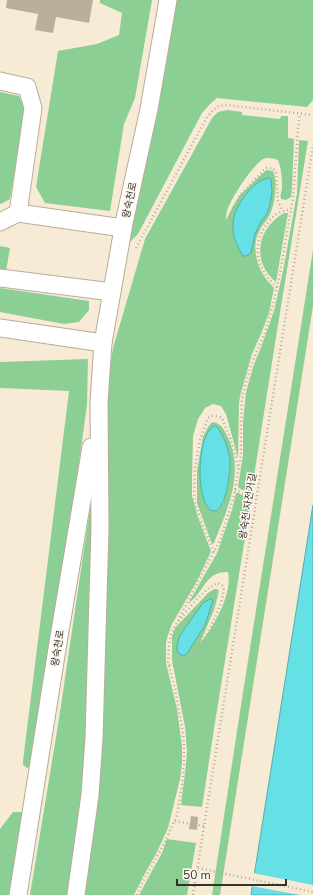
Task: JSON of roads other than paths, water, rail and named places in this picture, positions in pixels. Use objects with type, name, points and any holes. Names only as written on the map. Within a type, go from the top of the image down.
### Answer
[{"type":"street","name":"왕숙천로","points":[[76,895],[90,795],[94,738],[100,528],[99,402],[103,343],[123,228],[149,109],[168,0]]},
{"type":"street","points":[[0,81],[27,87],[33,108],[18,213]]},
{"type":"street","points":[[0,222],[18,213],[123,228]]},
{"type":"street","points":[[0,278],[112,292]]},
{"type":"street","points":[[0,328],[103,343]]},
{"type":"street","name":"왕숙천로","points":[[18,895],[57,649],[99,402]]},
{"type":"water","points":[[267,178],[271,179],[272,192],[267,214],[262,220],[255,234],[251,253],[243,256],[238,248],[233,231],[234,216],[237,208],[247,193],[256,184]]},
{"type":"water","points":[[214,426],[216,426],[219,430],[225,442],[230,464],[229,480],[225,498],[222,505],[214,511],[210,510],[205,502],[200,474],[203,444],[207,434]]},
{"type":"water","points":[[313,505],[313,895],[251,895]]},
{"type":"water","points":[[210,599],[213,600],[205,625],[188,652],[184,656],[179,654],[177,651],[177,646],[180,635],[203,603]]}]
